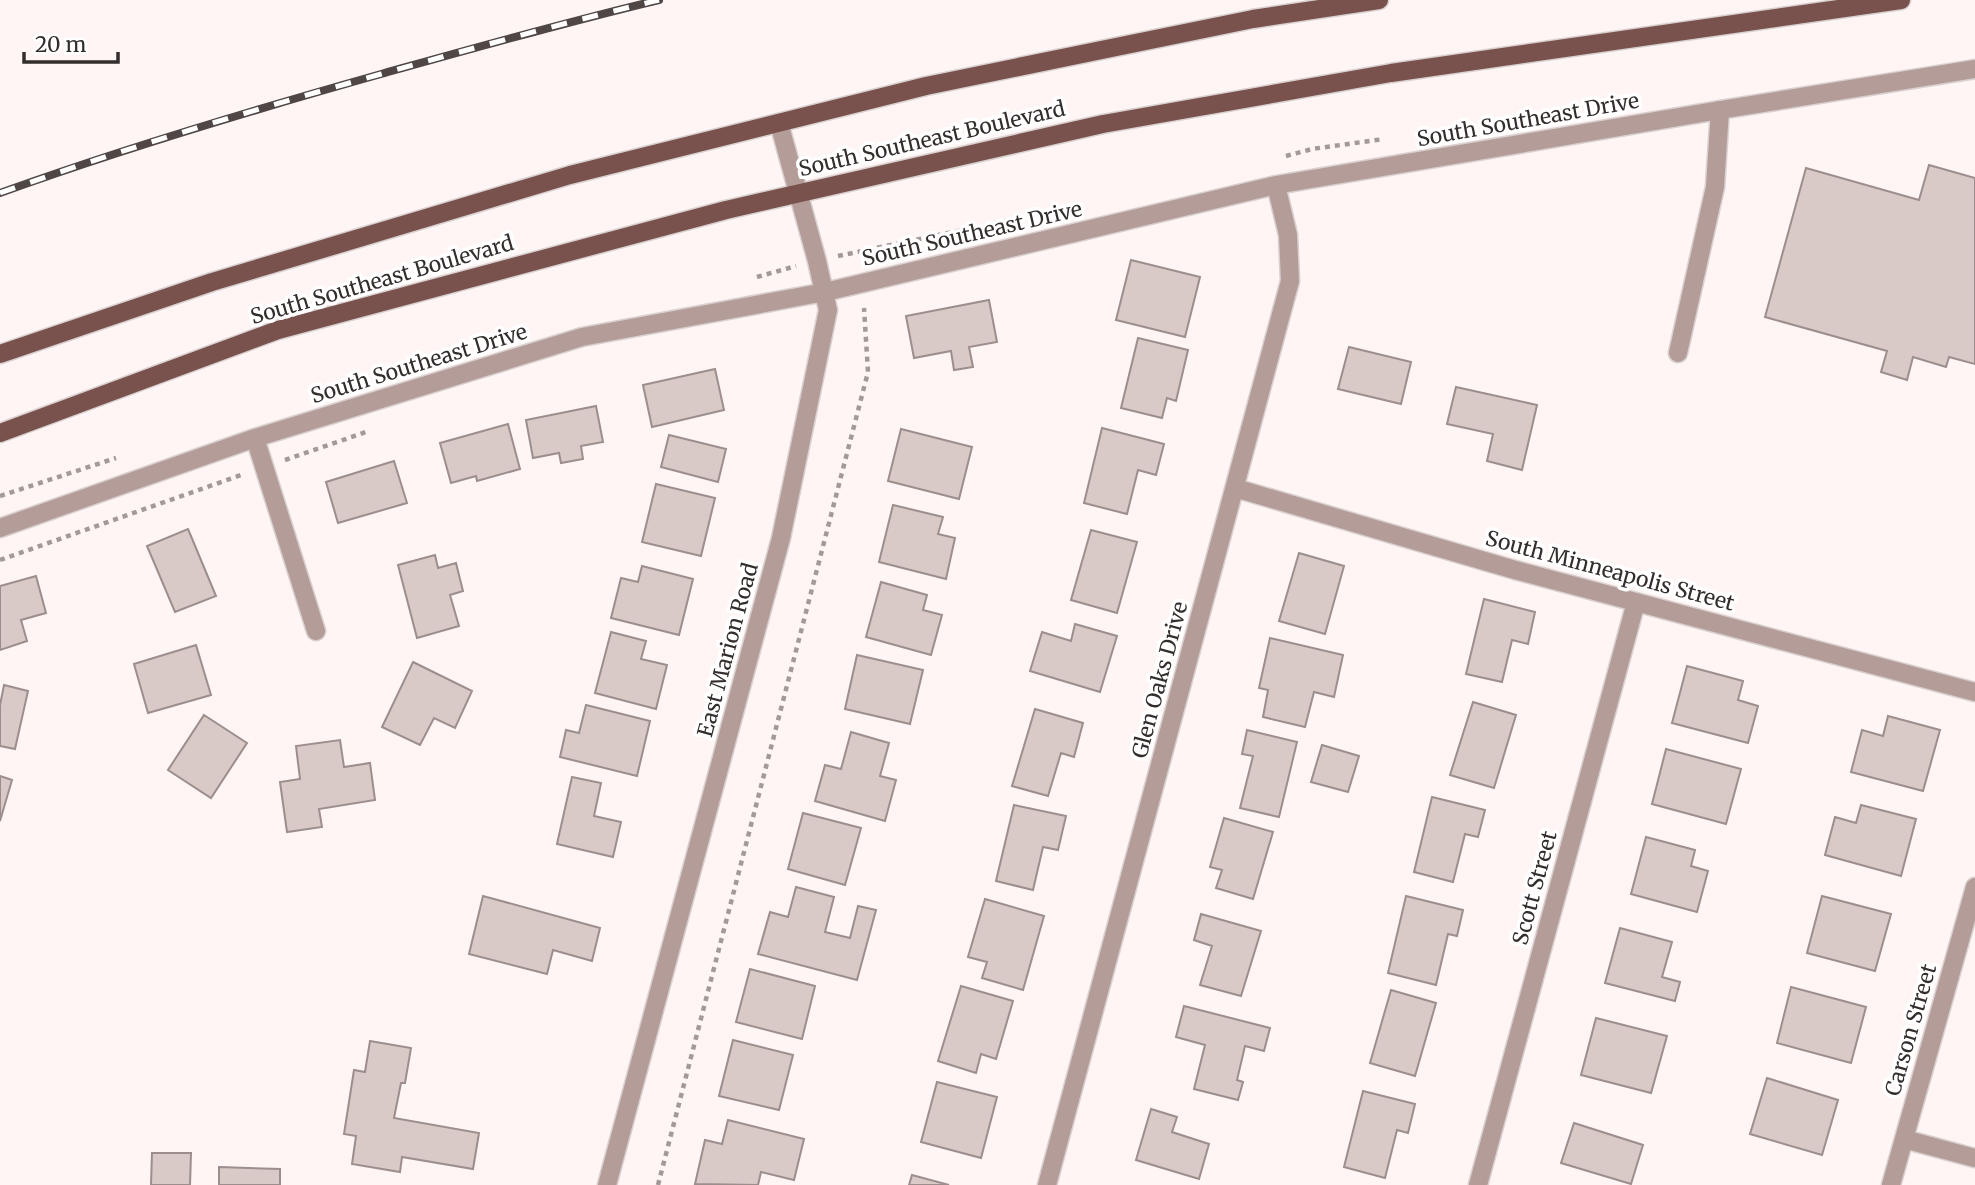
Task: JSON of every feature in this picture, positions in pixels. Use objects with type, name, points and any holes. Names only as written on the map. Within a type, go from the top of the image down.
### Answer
[{"type":"main road","points":[[0,354],[212,282],[544,183],[926,86],[1240,21],[1379,0]]},
{"type":"main road","name":"South Southeast Boulevard","points":[[0,433],[278,330],[726,210],[799,193],[1104,124],[1391,73],[1901,0]]},
{"type":"street","name":"South Southeast Drive","points":[[0,528],[255,438],[582,337],[826,301],[1276,185],[1975,69]]},
{"type":"street","points":[[1678,353],[1715,187],[1720,110]]},
{"type":"street","name":"East Marion Road","points":[[607,1185],[781,538],[826,301],[779,123]]},
{"type":"street","name":"Glen Oaks Drive","points":[[1047,1185],[1290,281],[1288,235],[1276,185]]},
{"type":"street","points":[[255,438],[316,631]]},
{"type":"street","name":"South Minneapolis Street","points":[[1235,488],[1515,570],[1975,692]]},
{"type":"street","name":"Scott Street","points":[[1478,1185],[1636,602]]},
{"type":"street","name":"Carson Street","points":[[1891,1185],[1975,887]]},
{"type":"street","points":[[1904,1139],[1975,1158]]},
{"type":"path","points":[[658,1185],[868,372],[863,300],[826,301]]},
{"type":"path","points":[[0,560],[367,432]]},
{"type":"building","points":[[1929,165],[1975,178],[1975,364],[1949,357],[1946,367],[1913,357],[1907,380],[1881,372],[1887,351],[1765,317],[1806,168],[1919,200]]},
{"type":"building","points":[[1131,260],[1200,277],[1185,337],[1116,320]]},
{"type":"building","points":[[989,300],[997,342],[969,347],[973,367],[954,370],[951,351],[914,358],[906,316]]},
{"type":"building","points":[[1138,338],[1188,350],[1176,401],[1167,398],[1162,418],[1121,408]]},
{"type":"building","points":[[1349,347],[1411,362],[1401,404],[1338,389]]},
{"type":"building","points":[[715,369],[724,410],[652,427],[643,385]]},
{"type":"building","points":[[1456,387],[1537,405],[1522,470],[1487,461],[1493,434],[1447,424]]},
{"type":"building","points":[[596,406],[603,442],[581,446],[583,459],[561,463],[559,453],[533,458],[526,420]]},
{"type":"building","points":[[508,424],[520,469],[477,481],[476,476],[451,483],[440,443]]},
{"type":"building","points":[[1102,428],[1164,444],[1156,475],[1138,470],[1127,514],[1084,503]]},
{"type":"building","points":[[901,429],[972,447],[959,499],[888,481]]},
{"type":"building","points":[[669,435],[726,449],[718,482],[661,467]]},
{"type":"building","points":[[394,461],[407,503],[338,523],[326,482]]},
{"type":"building","points":[[656,484],[715,498],[701,556],[642,542]]},
{"type":"building","points":[[893,505],[943,517],[938,534],[955,538],[946,579],[879,562]]},
{"type":"building","points":[[188,529],[216,596],[175,612],[147,546]]},
{"type":"building","points":[[1091,530],[1137,542],[1117,613],[1071,600]]},
{"type":"building","points":[[1299,553],[1344,566],[1325,634],[1279,621]]},
{"type":"building","points":[[435,555],[438,568],[456,563],[463,591],[450,595],[459,626],[417,638],[398,565]]},
{"type":"building","points":[[642,566],[693,579],[679,635],[611,618],[621,578],[638,582]]},
{"type":"building","points":[[36,576],[46,613],[21,620],[27,641],[0,650],[0,586]]},
{"type":"building","points":[[881,582],[927,595],[923,610],[942,615],[931,655],[866,637]]},
{"type":"building","points":[[1484,599],[1535,612],[1528,644],[1512,640],[1502,682],[1466,674]]},
{"type":"building","points":[[1075,624],[1117,636],[1100,692],[1030,671],[1042,632],[1071,641]]},
{"type":"building","points":[[611,632],[646,641],[641,659],[667,665],[656,709],[595,693]]},
{"type":"building","points":[[1270,638],[1343,655],[1334,697],[1314,692],[1305,727],[1263,717],[1268,690],[1259,688]]},
{"type":"building","points":[[196,645],[211,695],[148,713],[134,664]]},
{"type":"building","points":[[857,655],[923,670],[910,724],[845,709]]},
{"type":"building","points":[[413,662],[472,691],[455,728],[434,718],[420,745],[382,727]]},
{"type":"building","points":[[1687,666],[1743,681],[1738,700],[1758,706],[1748,743],[1672,723]]},
{"type":"building","points":[[4,685],[28,691],[15,749],[0,746],[0,705]]},
{"type":"building","points":[[1473,702],[1516,715],[1494,788],[1450,775]]},
{"type":"building","points":[[586,705],[650,721],[637,776],[560,757],[566,730],[579,733]]},
{"type":"building","points":[[1035,709],[1083,723],[1074,757],[1061,753],[1048,796],[1012,786]]},
{"type":"building","points":[[204,715],[247,743],[211,798],[168,770]]},
{"type":"building","points":[[1888,716],[1940,730],[1923,791],[1851,772],[1862,730],[1883,736]]},
{"type":"building","points":[[1247,730],[1297,742],[1279,817],[1240,808],[1253,756],[1242,754]]},
{"type":"building","points":[[851,732],[889,743],[880,776],[896,780],[885,821],[815,801],[825,765],[841,769]]},
{"type":"building","points":[[340,740],[344,767],[370,763],[375,800],[319,809],[322,827],[287,832],[280,782],[300,779],[296,746]]},
{"type":"building","points":[[1322,745],[1359,756],[1348,792],[1311,782]]},
{"type":"building","points":[[1666,749],[1741,769],[1726,824],[1652,804]]},
{"type":"building","points":[[0,776],[12,780],[0,821]]},
{"type":"building","points":[[572,777],[601,783],[594,816],[621,822],[613,857],[557,844]]},
{"type":"building","points":[[1432,797],[1485,810],[1478,837],[1465,834],[1453,882],[1414,872]]},
{"type":"building","points":[[1014,805],[1066,816],[1058,850],[1043,847],[1033,890],[996,881]]},
{"type":"building","points":[[1861,805],[1916,819],[1901,876],[1825,855],[1835,817],[1856,823]]},
{"type":"building","points":[[803,813],[861,828],[845,885],[788,869]]},
{"type":"building","points":[[1224,818],[1273,832],[1253,899],[1216,888],[1222,870],[1210,867]]},
{"type":"building","points":[[1646,837],[1695,850],[1691,866],[1708,871],[1697,912],[1631,894]]},
{"type":"building","points":[[796,887],[834,897],[825,932],[850,938],[858,906],[876,910],[857,980],[758,954],[770,912],[788,917]]},
{"type":"building","points":[[483,896],[600,928],[592,961],[553,950],[547,974],[469,954]]},
{"type":"building","points":[[1406,896],[1463,910],[1457,936],[1448,934],[1436,985],[1388,973]]},
{"type":"building","points":[[1822,896],[1891,914],[1875,971],[1807,953]]},
{"type":"building","points":[[985,899],[1044,916],[1023,990],[982,978],[987,962],[968,957]]},
{"type":"building","points":[[1201,914],[1261,931],[1241,996],[1200,985],[1212,946],[1194,940]]},
{"type":"building","points":[[1620,928],[1672,942],[1662,977],[1680,982],[1675,1001],[1605,983]]},
{"type":"building","points":[[750,969],[815,986],[802,1039],[736,1022]]},
{"type":"building","points":[[961,986],[1013,1001],[996,1059],[981,1054],[976,1073],[938,1061]]},
{"type":"building","points":[[1791,987],[1866,1007],[1851,1063],[1777,1043]]},
{"type":"building","points":[[1391,990],[1436,1003],[1415,1076],[1370,1063]]},
{"type":"building","points":[[1184,1006],[1270,1028],[1264,1051],[1245,1046],[1237,1080],[1243,1082],[1238,1100],[1194,1089],[1205,1045],[1176,1037]]},
{"type":"building","points":[[1596,1018],[1667,1036],[1651,1093],[1581,1075]]},
{"type":"building","points":[[733,1040],[793,1055],[779,1110],[719,1096]]},
{"type":"building","points":[[370,1041],[411,1048],[405,1083],[401,1083],[394,1118],[479,1133],[473,1169],[402,1157],[400,1172],[352,1164],[356,1136],[344,1134],[354,1070],[365,1072]]},
{"type":"building","points":[[1767,1078],[1838,1100],[1822,1155],[1750,1134]]},
{"type":"building","points":[[937,1082],[997,1097],[981,1158],[921,1142]]},
{"type":"building","points":[[1363,1091],[1415,1104],[1408,1133],[1397,1130],[1385,1178],[1344,1167]]},
{"type":"building","points":[[1151,1109],[1177,1117],[1172,1132],[1209,1144],[1199,1179],[1136,1160]]},
{"type":"building","points":[[728,1120],[804,1139],[794,1180],[761,1172],[758,1185],[695,1184],[705,1140],[722,1144]]},
{"type":"building","points":[[1574,1123],[1643,1145],[1631,1184],[1561,1163]]},
{"type":"building","points":[[152,1153],[191,1153],[190,1185],[151,1185]]},
{"type":"building","points":[[219,1167],[280,1169],[280,1185],[219,1185]]},
{"type":"building","points":[[912,1175],[949,1185],[909,1185]]},
{"type":"railway","points":[[0,193],[285,101],[659,0]]}]
